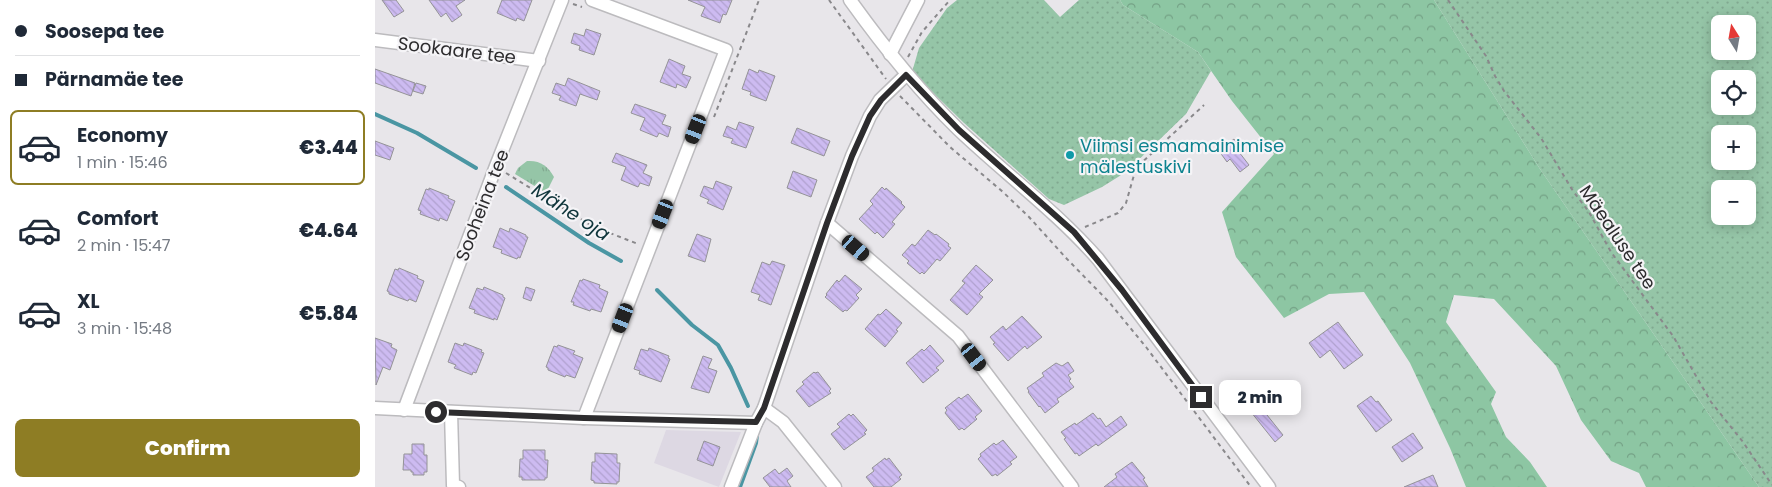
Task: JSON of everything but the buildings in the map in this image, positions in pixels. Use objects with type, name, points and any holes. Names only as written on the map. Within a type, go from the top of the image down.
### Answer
[{"type":"street","name":"Sooheina tee","points":[[404,410],[496,166],[562,0]]},
{"type":"street","points":[[584,418],[726,50],[592,0]]},
{"type":"street","points":[[850,0],[903,70],[959,130],[1074,232],[1122,290],[1269,487]]},
{"type":"street","points":[[890,54],[918,0]]},
{"type":"street","name":"Sookaare tee","points":[[375,40],[539,61]]},
{"type":"street","points":[[731,487],[756,422],[764,408],[827,223],[852,156],[870,116],[881,100],[893,88],[903,70]]},
{"type":"street","points":[[827,223],[958,336],[1072,487]]},
{"type":"street","points":[[375,408],[584,418],[756,422]]},
{"type":"street","points":[[764,408],[783,422],[835,487]]},
{"type":"street","points":[[451,412],[453,485],[459,487]]},
{"type":"path","points":[[829,0],[893,88],[915,112],[950,147],[1003,192],[1109,302],[1146,347],[1251,487]]},
{"type":"path","points":[[903,70],[922,32],[950,0]]},
{"type":"path","name":"Mäealuse tee","points":[[1448,0],[1486,56],[1504,91],[1541,138],[1573,191],[1589,212],[1611,252],[1673,336],[1711,402],[1743,442],[1772,485]]},
{"type":"path","points":[[1074,232],[1118,213],[1126,203],[1136,168],[1204,105]]},
{"type":"path","points":[[915,112],[921,106]]},
{"type":"path","points":[[496,166],[592,226],[650,248]]},
{"type":"shaded area","points":[[666,430],[741,432],[719,487],[654,463]]},
{"type":"green space","points":[[957,0],[1044,0],[1060,17],[1079,0],[1120,0],[1123,5],[1198,52],[1211,71],[1186,114],[1126,172],[1102,187],[1064,205],[1049,199],[964,123],[912,72],[919,48],[947,8]]},
{"type":"green space","points":[[1120,0],[1434,0],[1540,169],[1759,487],[1646,487],[1639,473],[1611,461],[1581,420],[1556,366],[1494,299],[1454,295],[1446,322],[1496,392],[1491,404],[1506,437],[1530,462],[1547,487],[1466,487],[1410,363],[1364,292],[1329,294],[1284,318],[1236,257],[1222,212],[1274,154],[1232,101],[1198,52],[1123,5]]},
{"type":"green space","points":[[1434,0],[1772,0],[1772,487],[1759,487],[1540,169]]},
{"type":"green space","points":[[527,161],[543,164],[554,177],[546,193],[515,174],[518,168]]},
{"type":"waterway","name":"Mähe oja","points":[[375,114],[417,133],[476,168]]},
{"type":"waterway","name":"Mähe oja","points":[[506,187],[589,243],[621,261]]},
{"type":"waterway","name":"Mähe oja","points":[[657,290],[692,325],[718,345],[731,368],[748,406]]},
{"type":"waterway","name":"Mähe oja","points":[[740,487],[756,443],[757,435]]},
{"type":"place","name":"Viimsi esmamainimise mälestuskivi","points":[[1070,155]]},
{"type":"route","points":[[436,412],[730,423],[756,422],[764,408],[827,223],[852,156],[870,116],[881,100],[906,75],[959,130],[1074,232],[1122,290],[1201,397]]}]
